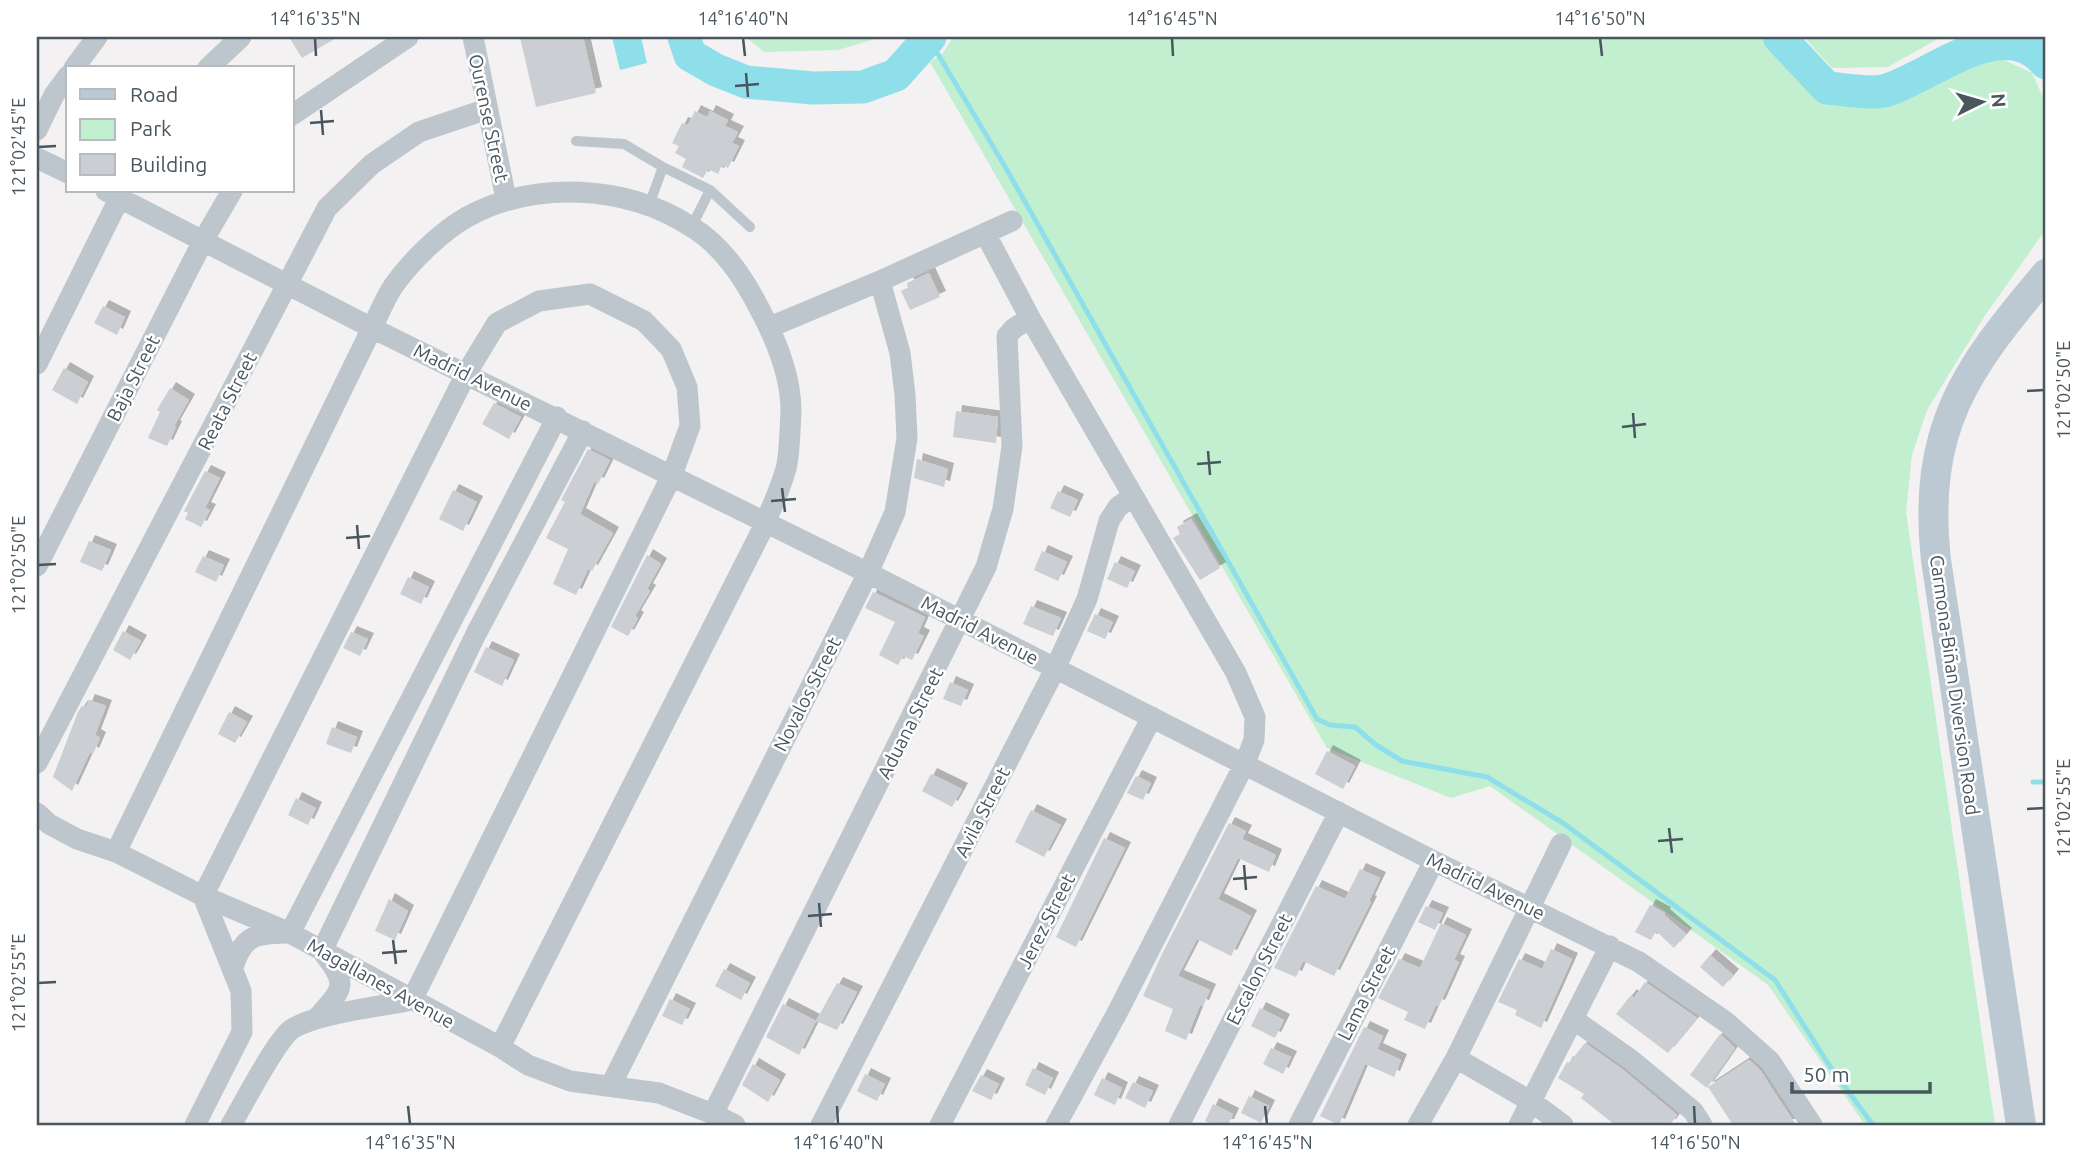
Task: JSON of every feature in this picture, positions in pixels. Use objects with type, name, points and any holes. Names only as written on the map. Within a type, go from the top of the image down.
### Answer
[{"type":"main road","name":"Carmona-Biñan Diversion Road","points":[[2021,1125],[1936,560],[1933,493],[1939,450],[1957,397],[1994,337],[2046,274]]},
{"type":"street","points":[[75,66],[97,37]]},
{"type":"street","points":[[210,66],[241,37]]},
{"type":"street","points":[[294,114],[408,37]]},
{"type":"street","name":"Ourense Street","points":[[473,37],[506,200]]},
{"type":"street","points":[[37,130],[54,95],[66,79]]},
{"type":"street","name":"Reata Street","points":[[37,763],[327,208],[372,164],[419,132],[487,109]]},
{"type":"street","points":[[37,158],[66,172]]},
{"type":"street","name":"Baja Street","points":[[37,566],[204,239],[231,192]]},
{"type":"street","points":[[37,364],[116,193]]},
{"type":"street","name":"Madrid Avenue","points":[[116,193],[372,328],[557,417],[1434,861],[1610,946],[1666,979],[1726,1022],[1770,1061],[1812,1125]]},
{"type":"street","points":[[116,852],[372,328],[394,286],[424,251],[466,218],[506,200],[548,193],[604,194],[649,205],[692,226],[741,274],[770,327],[783,363],[791,409],[787,464],[765,524],[500,1047]]},
{"type":"street","points":[[770,327],[1012,221]]},
{"type":"street","points":[[985,233],[1030,318],[1236,673],[1255,717],[1254,740],[1245,763],[1117,1013],[1056,1125]]},
{"type":"street","name":"Novalos Street","points":[[611,1085],[868,573],[895,512],[907,438],[905,395],[900,353],[880,281]]},
{"type":"street","points":[[195,1125],[242,1032],[241,991],[203,896],[466,374],[497,323],[539,301],[590,294],[644,321],[671,349],[687,387],[690,426],[672,475],[412,1000],[317,1018],[290,1030],[279,1043],[232,1125]]},
{"type":"street","name":"Aduana Street","points":[[713,1114],[962,620],[986,567],[1003,509],[1012,446],[1007,336],[1030,318]]},
{"type":"street","points":[[233,967],[239,948],[250,938],[263,934],[289,933],[453,622],[557,417]]},
{"type":"street","points":[[317,1018],[336,997],[341,981],[338,971],[322,951],[476,634],[583,431]]},
{"type":"street","name":"Avila Street","points":[[821,1125],[1055,669],[1087,598],[1109,521],[1118,507],[1133,496]]},
{"type":"street","points":[[453,622],[476,634]]},
{"type":"street","name":"Jerez Street","points":[[940,1125],[1152,717]]},
{"type":"street","name":"Escalon Street","points":[[1179,1125],[1339,811]]},
{"type":"street","name":"Magallanes Avenue","points":[[37,813],[49,824],[77,839],[116,852],[203,896],[289,933],[500,1047],[528,1065],[570,1081],[659,1093],[735,1125]]},
{"type":"street","points":[[1418,1125],[1456,1058],[1561,844]]},
{"type":"street","name":"Lama Street","points":[[1299,1125],[1434,861]]},
{"type":"street","points":[[1520,1125],[1610,946]]},
{"type":"street","points":[[1573,1019],[1630,1059],[1692,1111],[1702,1125]]},
{"type":"street","points":[[1456,1058],[1532,1102],[1563,1125]]},
{"type":"lane","points":[[576,141],[624,144],[710,190],[750,227]]},
{"type":"lane","points":[[649,205],[663,167]]},
{"type":"lane","points":[[692,226],[710,190]]},
{"type":"green space","points":[[746,37],[882,37],[838,50],[764,52]]},
{"type":"green space","points":[[953,37],[1761,37],[1823,98],[1883,105],[1913,97],[1962,68],[2000,58],[2032,73],[2046,104],[2046,229],[1984,317],[1927,410],[1912,455],[1906,512],[1995,1125],[1865,1125],[1768,985],[1490,786],[1451,798],[1327,748],[930,62],[943,53]]},
{"type":"green space","points":[[1804,37],[1941,37],[1888,67],[1832,68]]},
{"type":"water","points":[[612,37],[641,37],[647,63],[620,70]]},
{"type":"building","points":[[289,37],[338,37],[302,58]]},
{"type":"building","points":[[520,37],[583,37],[596,93],[536,107]]},
{"type":"building","points":[[695,111],[707,117],[710,111],[728,120],[725,126],[738,132],[732,143],[739,146],[728,168],[722,165],[718,174],[708,169],[703,178],[682,167],[686,159],[675,153],[679,146],[672,143],[682,123],[688,125]]},
{"type":"building","points":[[929,273],[940,297],[910,310],[901,291],[909,287],[907,283]]},
{"type":"building","points":[[103,306],[125,317],[117,335],[94,323]]},
{"type":"building","points":[[64,368],[88,382],[77,404],[52,390]]},
{"type":"building","points":[[170,388],[189,400],[174,426],[176,427],[167,446],[148,438],[160,412],[157,410]]},
{"type":"building","points":[[494,403],[521,417],[509,439],[482,424]]},
{"type":"building","points":[[956,411],[998,417],[996,443],[953,437]]},
{"type":"building","points":[[588,449],[610,460],[598,484],[594,482],[580,514],[613,533],[592,571],[588,569],[576,595],[553,584],[568,549],[546,538],[565,502],[561,500]]},
{"type":"building","points":[[917,459],[948,469],[944,487],[914,478]]},
{"type":"building","points":[[205,471],[220,478],[205,508],[210,510],[201,527],[185,519],[188,513],[184,511]]},
{"type":"building","points":[[453,490],[477,502],[463,531],[439,519]]},
{"type":"building","points":[[1058,491],[1078,500],[1070,517],[1050,508]]},
{"type":"building","points":[[1191,519],[1220,568],[1200,580],[1173,538],[1180,534],[1177,527]]},
{"type":"building","points":[[89,541],[111,550],[102,571],[80,562]]},
{"type":"building","points":[[1042,551],[1067,562],[1058,581],[1034,570]]},
{"type":"building","points":[[647,555],[661,564],[647,589],[650,591],[635,616],[638,618],[628,636],[611,627]]},
{"type":"building","points":[[203,556],[224,565],[216,582],[195,572]]},
{"type":"building","points":[[1115,562],[1135,571],[1127,588],[1107,579]]},
{"type":"building","points":[[408,577],[429,587],[421,604],[400,594]]},
{"type":"building","points":[[873,592],[925,617],[918,633],[924,636],[912,660],[903,656],[898,665],[879,655],[895,622],[865,608]]},
{"type":"building","points":[[1031,606],[1061,618],[1053,636],[1023,624]]},
{"type":"building","points":[[1095,614],[1113,622],[1105,639],[1087,631]]},
{"type":"building","points":[[123,631],[141,641],[130,660],[113,650]]},
{"type":"building","points":[[351,632],[368,639],[360,656],[343,648]]},
{"type":"building","points":[[486,647],[514,660],[502,686],[474,672]]},
{"type":"building","points":[[950,682],[968,690],[961,706],[943,699]]},
{"type":"building","points":[[89,700],[106,706],[95,735],[100,738],[93,754],[90,752],[72,791],[53,777],[78,712],[82,706],[86,707]]},
{"type":"building","points":[[229,712],[247,722],[235,743],[218,734]]},
{"type":"building","points":[[332,727],[357,737],[351,753],[326,744]]},
{"type":"building","points":[[1327,751],[1355,766],[1343,789],[1315,774]]},
{"type":"building","points":[[931,774],[962,789],[952,807],[922,791]]},
{"type":"building","points":[[1136,776],[1151,783],[1143,800],[1127,793]]},
{"type":"building","points":[[296,798],[316,808],[308,825],[288,815]]},
{"type":"building","points":[[1031,810],[1061,825],[1044,857],[1015,842]]},
{"type":"building","points":[[1229,823],[1246,831],[1242,839],[1276,855],[1269,872],[1238,858],[1218,899],[1251,916],[1231,956],[1197,939],[1178,976],[1210,990],[1203,1006],[1200,1005],[1186,1040],[1165,1031],[1173,1009],[1143,996]]},
{"type":"building","points":[[1104,838],[1125,848],[1076,947],[1056,937]]},
{"type":"building","points":[[1360,869],[1380,878],[1334,976],[1303,961],[1296,977],[1274,968],[1316,886],[1345,899]]},
{"type":"building","points":[[389,899],[408,911],[395,940],[375,931]]},
{"type":"building","points":[[1650,905],[1665,913],[1664,915],[1686,934],[1674,948],[1656,931],[1651,940],[1635,932]]},
{"type":"building","points":[[1426,906],[1443,913],[1435,930],[1418,922]]},
{"type":"building","points":[[1441,923],[1466,935],[1454,960],[1459,962],[1425,1029],[1404,1020],[1408,1012],[1378,998],[1399,959],[1420,968]]},
{"type":"building","points":[[1551,949],[1572,959],[1541,1028],[1515,1015],[1517,1010],[1498,1002],[1519,959],[1542,969]]},
{"type":"building","points":[[1710,955],[1733,975],[1723,987],[1700,967]]},
{"type":"building","points":[[724,969],[750,983],[741,1000],[715,986]]},
{"type":"building","points":[[1645,982],[1697,1018],[1668,1053],[1616,1014],[1631,995],[1634,998]]},
{"type":"building","points":[[837,983],[857,992],[837,1030],[816,1021]]},
{"type":"building","points":[[670,999],[690,1009],[682,1025],[662,1016]]},
{"type":"building","points":[[783,1004],[816,1021],[799,1055],[766,1037]]},
{"type":"building","points":[[1260,1008],[1284,1020],[1275,1038],[1251,1026]]},
{"type":"building","points":[[1364,1027],[1383,1036],[1377,1049],[1401,1060],[1394,1077],[1365,1064],[1339,1125],[1320,1116]]},
{"type":"building","points":[[1720,1034],[1735,1048],[1707,1088],[1690,1075]]},
{"type":"building","points":[[1585,1043],[1622,1069],[1677,1115],[1670,1125],[1615,1125],[1581,1098],[1584,1094],[1558,1078],[1567,1062],[1569,1063]]},
{"type":"building","points":[[1271,1048],[1291,1057],[1283,1074],[1263,1064]]},
{"type":"building","points":[[1749,1060],[1760,1070],[1796,1125],[1733,1125],[1708,1087]]},
{"type":"building","points":[[753,1064],[780,1080],[768,1102],[742,1085]]},
{"type":"building","points":[[1033,1068],[1053,1078],[1045,1095],[1025,1085]]},
{"type":"building","points":[[865,1074],[885,1084],[877,1101],[857,1091]]},
{"type":"building","points":[[981,1075],[999,1084],[991,1100],[972,1091]]},
{"type":"building","points":[[1102,1078],[1122,1088],[1115,1105],[1094,1095]]},
{"type":"building","points":[[1133,1082],[1153,1091],[1145,1108],[1125,1098]]},
{"type":"building","points":[[1249,1096],[1269,1106],[1261,1123],[1241,1113]]},
{"type":"building","points":[[1213,1104],[1233,1114],[1228,1125],[1213,1125],[1205,1121]]},
{"type":"waterway","points":[[684,37],[690,55],[716,70],[746,82],[813,88],[863,87],[896,75],[930,37]]},
{"type":"waterway","points":[[1779,37],[1827,88],[1857,91],[1887,90],[1989,45],[2010,44],[2029,49],[2046,63]]},
{"type":"waterway","points":[[929,39],[1007,170],[1317,719],[1330,725],[1355,727],[1376,745],[1402,761],[1487,777],[1563,823],[1775,980],[1831,1068],[1873,1125]]},
{"type":"waterway","points":[[2033,782],[2046,782]]}]
